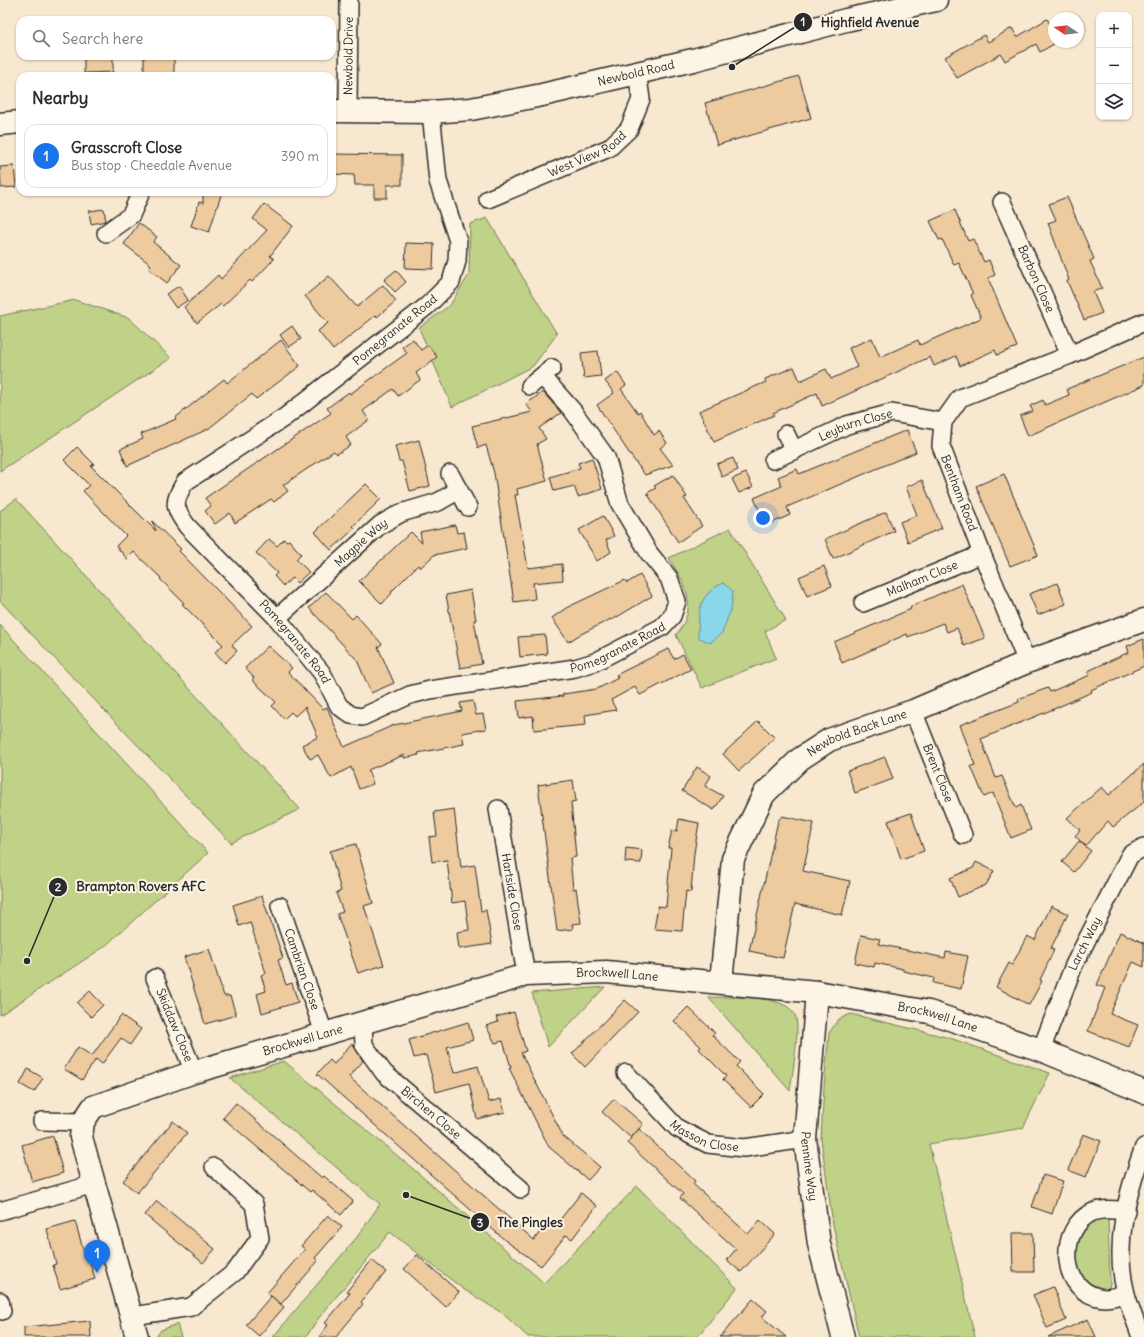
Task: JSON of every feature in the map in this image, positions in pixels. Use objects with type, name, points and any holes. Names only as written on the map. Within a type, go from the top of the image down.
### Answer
[{"type":"street","name":"Newbold Drive","points":[[340,111],[349,0]]},
{"type":"street","name":"Newbold Road","points":[[340,111],[431,112],[471,109],[693,60],[846,20],[936,0]]},
{"type":"street","name":"West View Road","points":[[488,199],[609,148],[629,129],[641,99],[636,72]]},
{"type":"street","name":"Pomegranate Road","points":[[431,112],[438,181],[458,241],[457,261],[451,282],[427,306],[285,417],[185,482],[176,499],[176,511],[187,526],[276,618],[322,673],[339,706],[351,715],[362,717],[410,695],[430,690],[575,668],[595,662],[662,627],[672,616],[677,601],[669,578],[649,553],[620,504],[606,458],[573,411],[542,377]]},
{"type":"street","points":[[0,124],[16,122]]},
{"type":"street","points":[[106,233],[131,215],[139,196]]},
{"type":"street","name":"Barbon Close","points":[[1002,202],[1070,355]]},
{"type":"street","points":[[943,422],[960,398],[1070,355],[1144,322]]},
{"type":"street","name":"Leyburn Close","points":[[773,460],[847,425],[892,413],[943,422]]},
{"type":"street","name":"Bentham Road","points":[[943,422],[941,446],[982,554],[1027,662]]},
{"type":"street","points":[[786,434],[794,450]]},
{"type":"street","points":[[450,474],[468,507]]},
{"type":"street","name":"Magpie Way","points":[[276,618],[380,525],[401,513],[438,502],[459,490]]},
{"type":"street","name":"Malham Close","points":[[863,603],[982,554]]},
{"type":"street","name":"Newbold Back Lane","points":[[721,982],[733,859],[764,794],[800,759],[829,740],[912,711],[1027,662],[1144,620]]},
{"type":"street","name":"Brent Close","points":[[912,711],[963,835]]},
{"type":"street","name":"Hartside Close","points":[[498,809],[526,975]]},
{"type":"street","name":"Larch Way","points":[[1041,1050],[1074,965],[1126,861],[1130,854],[1144,847]]},
{"type":"street","name":"Cambrian Close","points":[[280,906],[324,1033]]},
{"type":"street","name":"Brockwell Lane","points":[[42,1122],[88,1114],[194,1072],[526,975],[606,972],[817,992],[929,1012],[1041,1050],[1144,1092]]},
{"type":"street","name":"Skiddaw Close","points":[[155,978],[194,1072]]},
{"type":"street","name":"Pennine Way","points":[[817,992],[805,1139],[820,1244],[843,1337]]},
{"type":"street","name":"Birchen Close","points":[[363,1023],[364,1045],[384,1073],[521,1189]]},
{"type":"street","name":"Masson Close","points":[[626,1073],[677,1128],[708,1144],[744,1148],[805,1139]]},
{"type":"street","points":[[88,1114],[81,1137],[133,1316],[137,1337]]},
{"type":"street","points":[[1141,1337],[1126,1294],[1120,1241],[1135,1173],[1144,1148]]},
{"type":"street","points":[[133,1316],[191,1307],[235,1272],[260,1238],[254,1204],[214,1168]]},
{"type":"street","points":[[0,1210],[94,1184]]},
{"type":"street","points":[[1126,1211],[1102,1210],[1092,1212],[1082,1220],[1073,1231],[1069,1244],[1068,1268],[1071,1278],[1077,1286],[1086,1292],[1106,1298],[1126,1294]]},
{"type":"green space","points":[[487,218],[557,334],[533,366],[452,407],[419,328],[450,305],[469,275],[470,224]]},
{"type":"green space","points":[[75,300],[129,318],[171,358],[0,471],[0,316]]},
{"type":"green space","points":[[16,499],[300,809],[231,843],[0,601],[0,511]]},
{"type":"green space","points":[[730,528],[786,620],[765,631],[776,658],[702,688],[676,635],[683,625],[687,615],[688,596],[685,587],[669,558]],"holes":[[[723,583],[699,618],[706,597],[712,590]]]},
{"type":"green space","points":[[0,625],[208,853],[104,947],[0,1015]]},
{"type":"green space","points":[[605,987],[548,1047],[532,993]]},
{"type":"green space","points":[[708,997],[755,998],[780,1003],[789,1008],[795,1015],[797,1021],[796,1052],[790,1091]]},
{"type":"green space","points":[[851,1014],[950,1038],[1050,1073],[1023,1128],[929,1144],[975,1337],[859,1337],[833,1225],[821,1139],[829,1033],[839,1019]]},
{"type":"green space","points":[[284,1061],[418,1173],[544,1283],[637,1186],[737,1288],[697,1337],[528,1337],[502,1313],[463,1289],[390,1232],[318,1319],[306,1337],[273,1337],[357,1237],[380,1204],[230,1078]]},
{"type":"green space","points":[[1094,1218],[1108,1218],[1110,1284],[1108,1290],[1095,1289],[1079,1277],[1075,1251],[1077,1237]]},
{"type":"green space","points":[[177,1324],[181,1337],[156,1337],[161,1330]]},
{"type":"water","points":[[723,583],[733,591],[731,609],[722,633],[710,643],[698,637],[699,612],[708,593]]},
{"type":"building","points":[[1047,19],[1048,21],[1048,47],[1040,52],[1036,44],[1005,61],[1001,54],[957,78],[945,57],[984,35],[988,42],[1012,28],[1017,37]]},
{"type":"building","points":[[84,60],[113,60],[113,72],[84,72]]},
{"type":"building","points":[[144,60],[174,60],[174,72],[144,72]]},
{"type":"building","points":[[799,76],[811,118],[717,145],[705,103]]},
{"type":"building","points":[[336,154],[402,155],[402,185],[387,185],[387,198],[374,198],[374,185],[355,185],[354,175],[336,174]]},
{"type":"building","points":[[14,166],[16,187],[1,188],[0,167]]},
{"type":"building","points":[[203,196],[221,196],[209,232],[191,226],[199,202],[203,203]]},
{"type":"building","points":[[1067,197],[1094,259],[1090,261],[1102,288],[1093,292],[1102,313],[1084,320],[1067,281],[1069,280],[1048,223],[1056,220],[1049,204]]},
{"type":"building","points":[[264,204],[293,226],[270,256],[274,259],[252,282],[250,280],[223,306],[221,304],[197,323],[184,307],[218,275],[221,279],[267,230],[253,219]]},
{"type":"building","points":[[104,209],[106,221],[91,224],[89,211]]},
{"type":"building","points":[[955,210],[968,241],[973,239],[984,262],[989,260],[995,275],[988,278],[1017,347],[997,355],[995,350],[960,366],[956,356],[934,366],[930,357],[822,406],[817,393],[773,413],[774,415],[714,442],[699,411],[766,382],[765,379],[794,367],[800,381],[826,369],[831,379],[857,367],[849,348],[872,338],[880,357],[918,340],[920,345],[981,318],[971,295],[973,294],[959,263],[954,265],[942,239],[939,240],[930,221]]},
{"type":"building","points":[[139,223],[157,237],[153,242],[181,265],[167,283],[148,268],[151,265],[124,244]]},
{"type":"building","points":[[406,243],[434,244],[433,269],[405,268]]},
{"type":"building","points":[[396,270],[406,282],[395,292],[384,280]]},
{"type":"building","points":[[329,276],[357,307],[383,285],[396,301],[377,317],[376,315],[333,350],[318,331],[328,323],[305,296]]},
{"type":"building","points":[[179,286],[188,300],[176,308],[166,294]]},
{"type":"building","points":[[292,326],[301,339],[289,347],[280,335]]},
{"type":"building","points":[[413,339],[421,350],[428,345],[437,357],[416,373],[420,380],[398,396],[393,389],[363,411],[369,420],[346,437],[351,445],[337,454],[334,451],[283,485],[288,491],[274,502],[271,499],[235,523],[230,513],[215,524],[205,511],[211,506],[205,498],[331,413],[327,408],[349,392],[350,394],[407,353],[402,347]]},
{"type":"building","points":[[281,340],[300,366],[256,399],[252,394],[208,429],[127,466],[120,449],[143,439],[141,434],[176,419],[175,418],[224,379],[227,383]]},
{"type":"building","points":[[598,351],[601,376],[584,378],[581,353]]},
{"type":"building","points":[[1144,357],[1144,385],[1028,436],[1020,416],[1033,411],[1030,406],[1043,400],[1045,405],[1069,395],[1067,389]]},
{"type":"building","points":[[617,372],[626,385],[621,389],[638,413],[640,411],[654,435],[659,431],[667,443],[660,448],[673,465],[645,475],[597,405],[614,393],[605,381]]},
{"type":"building","points":[[543,392],[561,413],[539,428],[546,439],[537,444],[547,481],[517,489],[518,495],[515,495],[528,568],[562,564],[563,580],[533,583],[535,599],[514,602],[494,473],[486,445],[478,448],[472,426],[532,412],[526,404]]},
{"type":"building","points":[[907,430],[916,452],[787,507],[790,515],[772,523],[769,514],[762,517],[754,498],[782,486],[778,477],[797,469],[799,474]]},
{"type":"building","points":[[419,440],[430,486],[410,491],[402,461],[399,461],[395,446]]},
{"type":"building","points":[[77,447],[94,464],[91,466],[156,531],[152,521],[181,549],[179,551],[252,626],[232,645],[237,651],[225,663],[215,652],[223,645],[182,604],[184,603],[160,579],[161,578],[134,552],[127,559],[116,546],[126,536],[83,491],[89,485],[64,460]]},
{"type":"building","points":[[592,458],[602,489],[578,497],[574,486],[554,491],[550,477],[580,468],[578,463]]},
{"type":"building","points":[[733,458],[738,470],[722,477],[717,464]]},
{"type":"building","points":[[746,473],[753,487],[739,493],[732,479]]},
{"type":"building","points":[[1004,474],[1038,555],[1010,566],[976,486]]},
{"type":"building","points":[[673,475],[687,497],[684,498],[702,526],[678,542],[647,493],[656,488],[654,486]]},
{"type":"building","points":[[922,480],[942,528],[908,542],[900,522],[917,515],[906,487]]},
{"type":"building","points":[[366,484],[381,499],[353,526],[355,528],[331,550],[315,532]]},
{"type":"building","points":[[886,512],[894,531],[833,559],[825,539]]},
{"type":"building","points":[[603,516],[614,536],[606,540],[611,552],[597,561],[579,530]]},
{"type":"building","points":[[455,525],[457,533],[464,532],[467,548],[434,555],[420,568],[418,565],[391,592],[392,593],[382,604],[359,581],[411,532],[422,543],[420,532]]},
{"type":"building","points":[[269,539],[277,546],[284,539],[287,541],[289,540],[301,554],[296,559],[309,572],[297,583],[292,578],[283,586],[274,576],[277,573],[256,553]]},
{"type":"building","points":[[824,566],[832,586],[807,596],[799,577]]},
{"type":"building","points":[[640,575],[652,596],[612,620],[611,619],[581,634],[568,642],[552,618],[566,608],[625,580],[627,583]]},
{"type":"building","points":[[1057,583],[1066,604],[1038,615],[1029,594]]},
{"type":"building","points":[[962,584],[985,638],[964,646],[957,628],[947,632],[943,623],[908,637],[907,634],[842,663],[834,642],[911,609],[910,607]]},
{"type":"building","points":[[471,590],[476,620],[474,620],[482,664],[460,668],[446,595]]},
{"type":"building","points":[[326,592],[352,619],[356,615],[382,644],[378,647],[394,683],[371,693],[357,660],[309,608]]},
{"type":"building","points":[[545,635],[547,654],[520,657],[518,637]]},
{"type":"building","points":[[1144,639],[1144,666],[1091,690],[1092,692],[981,739],[996,778],[1002,776],[1016,808],[1021,805],[1031,830],[1011,838],[993,793],[984,797],[971,766],[975,765],[960,725],[1019,702],[1018,699],[1048,688],[1050,692],[1090,675],[1088,671],[1129,652],[1127,646]]},
{"type":"building","points":[[268,646],[292,668],[288,672],[323,709],[327,707],[344,747],[394,725],[462,711],[460,703],[473,701],[476,715],[483,714],[486,729],[462,733],[464,744],[418,753],[419,755],[404,758],[404,755],[368,770],[373,784],[359,789],[351,767],[331,778],[318,755],[310,759],[302,745],[318,737],[305,707],[295,716],[291,712],[284,719],[272,706],[276,702],[252,680],[254,678],[245,668]]},
{"type":"building","points":[[668,649],[674,659],[683,654],[691,669],[640,695],[635,687],[611,700],[616,710],[585,715],[586,725],[534,730],[533,716],[519,718],[517,701],[563,696],[563,694],[597,689],[618,678],[616,675]]},
{"type":"building","points":[[758,721],[775,738],[739,771],[723,754]]},
{"type":"building","points":[[885,757],[893,779],[855,793],[847,771]]},
{"type":"building","points":[[1144,764],[1144,802],[1113,827],[1108,821],[1086,846],[1075,836],[1080,830],[1067,818],[1102,787],[1109,795]]},
{"type":"building","points":[[697,767],[711,776],[705,786],[723,796],[714,810],[682,791]]},
{"type":"building","points":[[573,780],[576,801],[571,802],[576,857],[570,858],[573,889],[576,888],[581,923],[572,924],[573,929],[557,931],[538,785]]},
{"type":"building","points":[[454,809],[461,867],[475,865],[481,911],[486,910],[492,944],[459,949],[457,932],[469,930],[465,901],[452,903],[447,860],[432,862],[429,837],[437,836],[434,812]]},
{"type":"building","points":[[911,813],[924,851],[901,859],[888,821]]},
{"type":"building","points":[[782,816],[814,823],[803,871],[850,881],[842,915],[795,904],[783,958],[749,951],[778,821]]},
{"type":"building","points":[[679,819],[699,823],[694,853],[691,892],[686,891],[682,931],[654,929],[658,906],[666,907],[671,848],[668,848],[672,830],[677,831]]},
{"type":"building","points":[[1079,841],[1091,851],[1074,872],[1062,862]]},
{"type":"building","points":[[356,844],[373,903],[364,906],[384,965],[358,973],[337,914],[343,912],[336,893],[341,891],[330,851]]},
{"type":"building","points":[[626,848],[642,850],[641,863],[625,862]]},
{"type":"building","points":[[976,862],[994,871],[986,885],[958,897],[950,878],[973,868]]},
{"type":"building","points":[[262,896],[283,958],[278,960],[286,985],[292,983],[298,1002],[262,1013],[257,994],[266,991],[261,975],[266,973],[250,922],[239,926],[233,905]]},
{"type":"building","points":[[1051,906],[1068,914],[1051,948],[1054,950],[1040,980],[1042,981],[1029,1005],[996,987],[1009,963],[1012,965],[1027,936],[1035,940]]},
{"type":"building","points":[[1120,932],[1144,943],[1144,967],[1133,962],[1110,1014],[1138,1025],[1129,1047],[1088,1031],[1105,988],[1097,985]]},
{"type":"building","points":[[861,935],[880,939],[878,944],[945,958],[946,952],[968,956],[961,989],[933,983],[934,978],[903,971],[903,969],[875,963],[874,967],[855,963]]},
{"type":"building","points":[[209,949],[224,996],[230,996],[236,1015],[205,1024],[184,957]]},
{"type":"building","points":[[90,991],[103,1005],[91,1017],[77,1003]]},
{"type":"building","points":[[625,1000],[638,1012],[585,1067],[572,1054]]},
{"type":"building","points":[[688,1007],[715,1033],[712,1035],[740,1062],[736,1066],[764,1094],[751,1107],[723,1080],[726,1076],[699,1049],[701,1047],[674,1021]]},
{"type":"building","points":[[514,1012],[526,1051],[521,1053],[563,1136],[600,1167],[588,1180],[549,1147],[509,1068],[511,1067],[503,1041],[495,1043],[486,1026],[498,1022],[496,1017]]},
{"type":"building","points":[[121,1015],[141,1029],[130,1045],[121,1038],[102,1064],[96,1059],[82,1080],[64,1069],[78,1047],[92,1056]]},
{"type":"building","points":[[468,1022],[473,1040],[447,1047],[454,1073],[478,1066],[489,1102],[501,1099],[505,1112],[477,1119],[469,1083],[436,1092],[426,1055],[414,1058],[409,1040]]},
{"type":"building","points":[[352,1043],[363,1061],[349,1077],[534,1240],[548,1221],[555,1226],[581,1193],[597,1206],[572,1239],[566,1235],[541,1266],[506,1241],[317,1074],[330,1060],[334,1064]]},
{"type":"building","points":[[28,1069],[43,1078],[34,1092],[20,1084]]},
{"type":"building","points":[[614,1099],[643,1124],[631,1138],[602,1112]]},
{"type":"building","points":[[236,1103],[322,1178],[324,1176],[353,1201],[341,1215],[312,1190],[310,1192],[223,1118]]},
{"type":"building","points":[[173,1121],[187,1133],[137,1193],[123,1181]]},
{"type":"building","points":[[639,1129],[695,1181],[693,1184],[748,1234],[760,1220],[775,1234],[741,1272],[727,1260],[736,1249],[680,1198],[683,1194],[627,1143]]},
{"type":"building","points":[[1083,1134],[1101,1141],[1086,1177],[1068,1170]]},
{"type":"building","points":[[53,1136],[63,1173],[32,1182],[22,1145]]},
{"type":"building","points":[[1043,1175],[1063,1181],[1052,1214],[1032,1207]]},
{"type":"building","points":[[157,1201],[215,1249],[203,1263],[145,1215]]},
{"type":"building","points":[[328,1215],[342,1227],[315,1258],[318,1261],[281,1304],[267,1293],[305,1249],[301,1246]]},
{"type":"building","points":[[75,1221],[85,1256],[88,1255],[95,1279],[60,1289],[53,1265],[56,1264],[47,1229]]},
{"type":"building","points":[[1012,1233],[1033,1233],[1034,1272],[1013,1272]]},
{"type":"building","points":[[417,1255],[459,1292],[446,1307],[404,1269]]},
{"type":"building","points":[[372,1260],[386,1272],[361,1302],[363,1304],[336,1337],[319,1337],[328,1325],[325,1323],[350,1293],[347,1291]]},
{"type":"building","points":[[1053,1287],[1066,1320],[1047,1328],[1033,1295]]},
{"type":"building","points":[[271,1296],[284,1307],[259,1336],[246,1325]]},
{"type":"building","points":[[753,1299],[767,1311],[762,1317],[786,1337],[720,1337]]},
{"type":"building","points":[[1088,1319],[1096,1337],[1048,1337]]},
{"type":"building","points":[[90,1321],[91,1337],[24,1337],[24,1327]]},
{"type":"place","name":"Highfield Avenue","points":[[732,67]]},
{"type":"place","name":"Brampton Rovers AFC","points":[[27,961]]},
{"type":"place","name":"The Pingles","points":[[406,1195]]},
{"type":"place","name":"Grasscroft Close","points":[[97,1273]]}]
